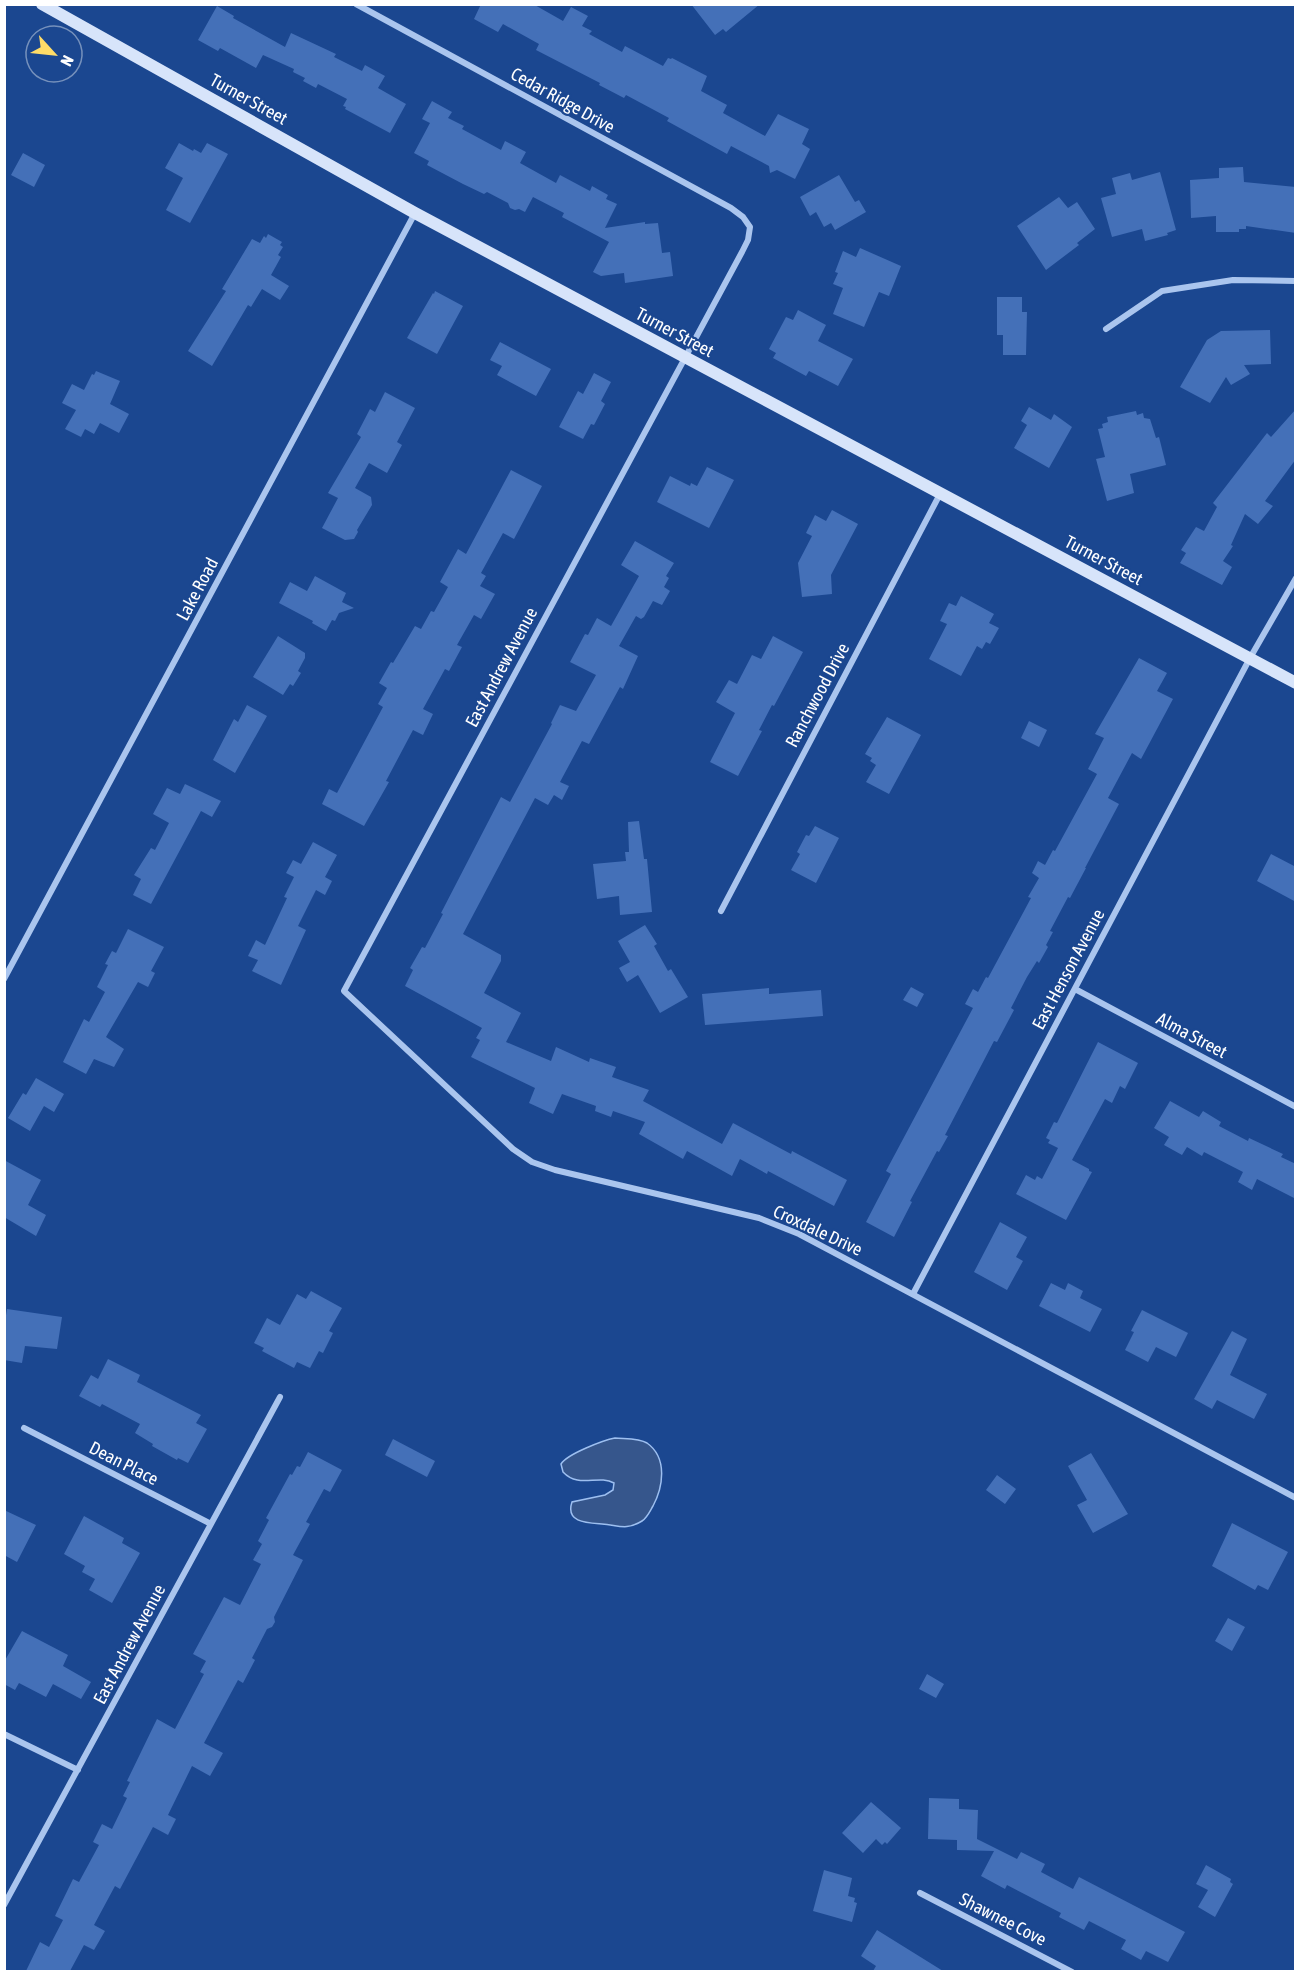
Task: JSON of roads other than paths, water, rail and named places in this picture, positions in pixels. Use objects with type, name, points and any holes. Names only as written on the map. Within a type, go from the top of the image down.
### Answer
[{"type":"street","name":"Turner Street","points":[[42,4],[415,213],[1296,682]]},
{"type":"street","name":"Cedar Ridge Drive","points":[[356,4],[731,208],[743,217],[750,227]]},
{"type":"street","name":"Lake Road","points":[[4,980],[415,213]]},
{"type":"street","name":"East Andrew Avenue","points":[[344,991],[742,252],[748,240],[750,227]]},
{"type":"street","points":[[1106,329],[1162,291],[1233,280],[1296,281]]},
{"type":"street","name":"Ranchwood Drive","points":[[721,911],[940,494]]},
{"type":"street","name":"East Henson Avenue","points":[[913,1294],[1250,658],[1296,578]]},
{"type":"street","name":"Alma Street","points":[[1075,989],[1296,1107]]},
{"type":"street","name":"Croxdale Drive","points":[[344,991],[513,1149],[532,1162],[555,1170],[759,1218],[799,1234],[1296,1498]]},
{"type":"street","name":"East Andrew Avenue","points":[[4,1905],[280,1397]]},
{"type":"street","name":"Dean Place","points":[[24,1428],[211,1524]]},
{"type":"street","points":[[4,1734],[78,1770]]},
{"type":"street","name":"Shawnee Cove","points":[[920,1893],[1072,1971]]},
{"type":"water","points":[[615,1438],[640,1440],[654,1449],[658,1456],[662,1473],[653,1506],[642,1521],[631,1526],[622,1527],[579,1520],[572,1514],[572,1502],[605,1495],[613,1490],[614,1483],[602,1480],[575,1480],[563,1472],[561,1464],[578,1452]]}]
